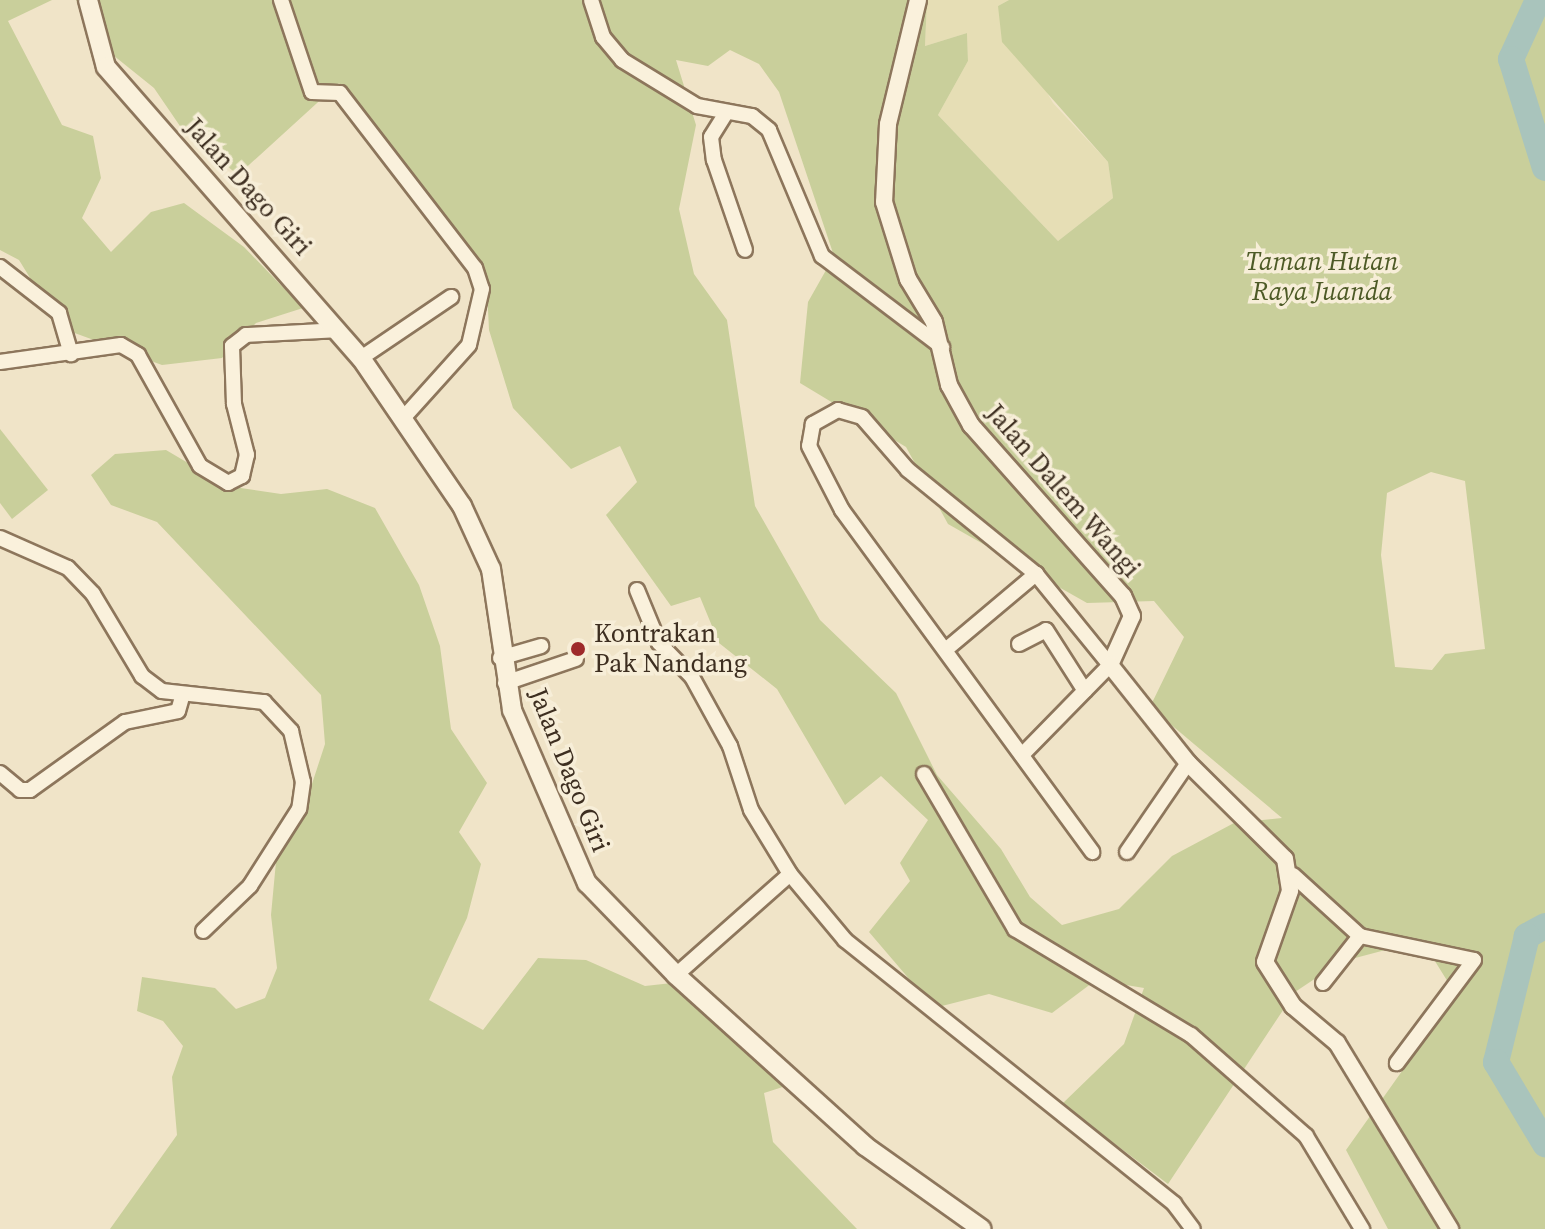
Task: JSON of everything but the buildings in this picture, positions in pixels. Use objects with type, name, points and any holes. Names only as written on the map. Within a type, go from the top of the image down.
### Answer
[{"type":"main road","name":"Jalan Dago Giri","points":[[88,0],[106,67],[361,358],[405,416],[484,547],[505,683],[530,759],[587,883],[676,975],[877,1156],[982,1229]]},
{"type":"street","points":[[281,0],[312,92],[340,93],[475,268],[482,289],[469,345],[405,416]]},
{"type":"street","points":[[591,0],[603,37],[622,60],[697,106],[752,116],[769,130],[822,256],[942,347]]},
{"type":"street","name":"Jalan Dalem Wangi","points":[[918,0],[888,124],[884,202],[891,239],[942,347],[949,385],[971,425],[1123,596],[1132,616],[1110,665]]},
{"type":"street","points":[[726,113],[711,137],[714,160],[745,250]]},
{"type":"street","points":[[0,267],[59,313],[71,354]]},
{"type":"street","points":[[361,358],[451,297]]},
{"type":"street","points":[[0,362],[121,345],[138,355],[200,466],[228,483],[242,476],[247,455],[234,404],[232,346],[246,335],[338,330]]},
{"type":"street","points":[[1092,852],[949,647],[842,510],[809,446],[820,417],[838,410],[862,417],[908,470],[1036,574],[1188,763],[1293,875],[1360,936],[1474,960],[1397,1063]]},
{"type":"street","points":[[0,538],[68,568],[93,594],[142,676],[182,697],[246,697],[271,708],[291,731],[303,782],[299,809],[250,886],[203,931]]},
{"type":"street","points":[[949,647],[1036,574]]},
{"type":"street","points":[[637,590],[659,643],[692,677],[730,746],[742,793],[790,874],[876,971],[1174,1204],[1193,1229]]},
{"type":"street","points":[[1019,644],[1046,630],[1085,691]]},
{"type":"street","points":[[500,658],[541,646]]},
{"type":"street","points":[[505,683],[576,659]]},
{"type":"street","points":[[1022,755],[1110,665]]},
{"type":"street","points":[[0,773],[20,790],[30,790],[125,722],[178,711],[182,697]]},
{"type":"street","points":[[1127,852],[1188,763]]},
{"type":"street","points":[[924,774],[1015,929],[1191,1035],[1306,1136],[1362,1229]]},
{"type":"street","points":[[676,975],[790,874]]},
{"type":"street","points":[[1293,875],[1265,962],[1293,1006],[1337,1043],[1450,1229]]},
{"type":"street","points":[[1323,983],[1360,936]]},
{"type":"shaded area","points":[[927,0],[1009,0],[998,6],[1053,103],[1108,162],[1113,198],[1058,241],[938,115],[968,61],[967,33],[925,46]]},
{"type":"green space","points":[[0,0],[52,0],[8,21],[62,125],[93,136],[101,178],[82,218],[111,252],[151,212],[184,203],[244,247],[303,308],[256,323],[222,358],[162,365],[61,328],[19,260],[0,250]]},
{"type":"green space","name":"Taman Hutan Raya Juanda","points":[[76,0],[927,0],[925,46],[967,33],[968,61],[938,115],[1058,241],[1113,198],[1108,162],[1002,42],[998,6],[1009,0],[1545,0],[1545,1229],[1388,1229],[1346,1150],[1456,995],[1433,958],[1393,948],[1340,962],[1295,992],[1168,1184],[1062,1104],[1124,1044],[1144,988],[1096,980],[1052,1013],[989,994],[934,1008],[869,932],[910,881],[900,863],[928,820],[881,776],[845,805],[777,689],[719,643],[700,597],[671,606],[606,515],[637,482],[620,446],[571,469],[513,408],[489,330],[487,289],[339,83],[238,175],[182,129],[154,88],[103,47]],"holes":[[[730,50],[759,64],[779,92],[834,256],[808,302],[800,383],[906,447],[948,524],[1087,603],[1154,601],[1184,637],[1150,707],[1282,818],[1234,823],[1172,856],[1119,909],[1062,925],[1030,897],[1001,849],[937,775],[896,693],[820,620],[755,506],[727,320],[694,274],[679,209],[696,125],[676,60],[708,66]],[[1431,472],[1465,481],[1485,649],[1445,654],[1432,670],[1395,667],[1381,555],[1387,493]]]},
{"type":"green space","points":[[0,429],[48,490],[12,519],[0,503]]},
{"type":"green space","points":[[166,450],[227,486],[281,494],[327,489],[375,508],[419,585],[440,646],[451,729],[487,783],[459,832],[481,864],[467,918],[429,1000],[483,1030],[538,958],[586,960],[645,986],[681,982],[792,1084],[764,1093],[773,1142],[857,1229],[110,1229],[177,1135],[172,1077],[183,1046],[163,1021],[137,1011],[142,977],[215,988],[236,1009],[265,998],[277,968],[271,915],[277,851],[309,793],[325,744],[321,695],[157,522],[111,505],[91,475],[115,454]]},
{"type":"waterway","points":[[1538,0],[1511,59],[1545,168]]},
{"type":"waterway","points":[[1545,926],[1527,936],[1496,1062],[1545,1144]]},
{"type":"place","name":"Kontrakan Pak Nandang","points":[[578,649]]}]
